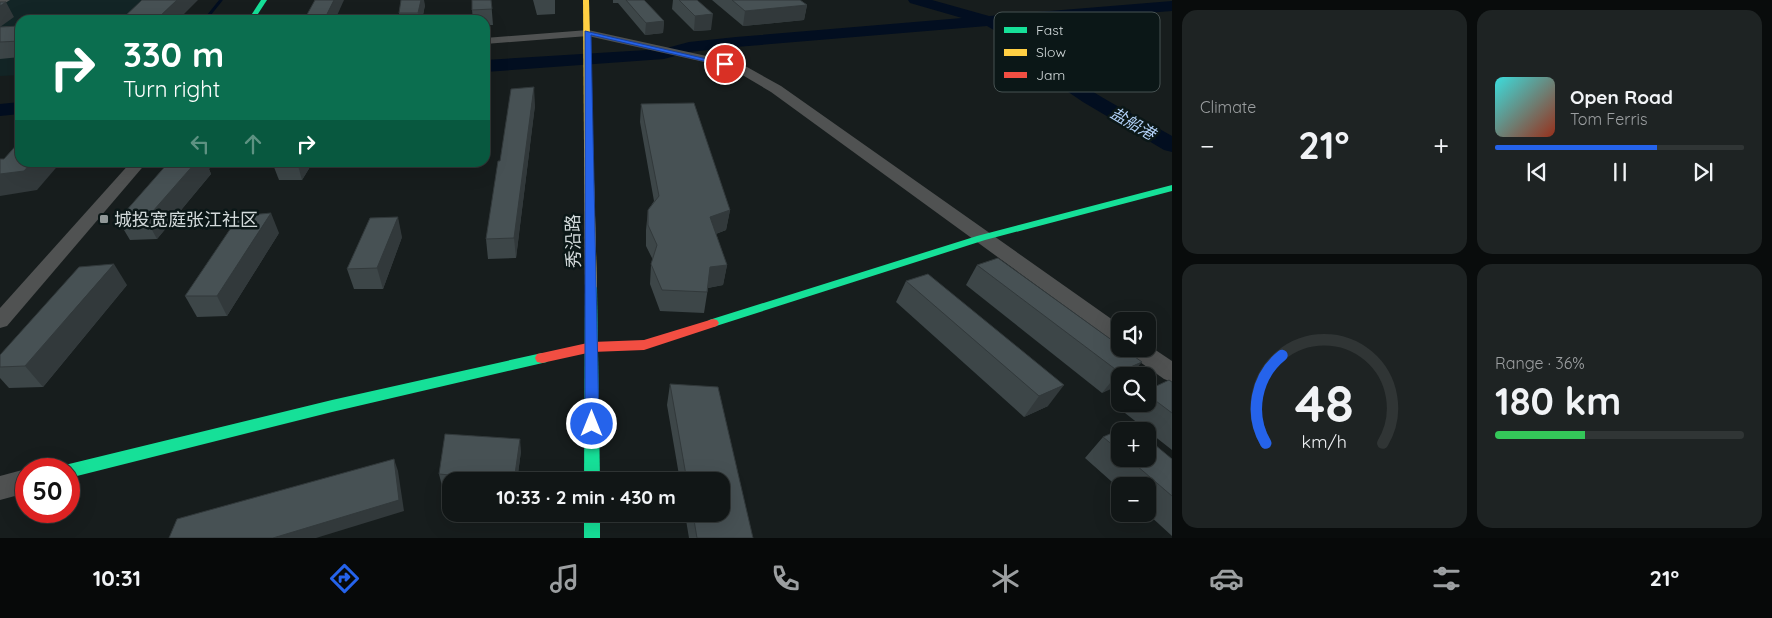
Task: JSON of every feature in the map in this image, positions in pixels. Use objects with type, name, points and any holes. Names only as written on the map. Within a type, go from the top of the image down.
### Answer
[{"type":"street","points":[[0,3],[4,0]]},
{"type":"street","points":[[254,15],[264,0]]},
{"type":"street","points":[[268,15],[276,0]]},
{"type":"street","name":"秀沿路","points":[[586,0],[592,347],[592,472]]},
{"type":"street","points":[[490,41],[588,33],[707,58],[743,70],[776,89],[1111,330]]},
{"type":"street","points":[[0,321],[136,167]]},
{"type":"street","points":[[80,468],[332,406],[592,347],[644,345],[981,238],[1172,188]]},
{"type":"street","points":[[1149,357],[1172,373]]},
{"type":"street","points":[[0,488],[15,485]]},
{"type":"street","points":[[592,522],[592,538]]},
{"type":"shaded area","points":[[0,0],[197,0],[183,15],[15,15],[15,75],[0,76]]},
{"type":"building","points":[[142,0],[177,0],[161,15],[126,15]]},
{"type":"building","points":[[315,0],[334,0],[326,15],[307,15]]},
{"type":"building","points":[[401,0],[421,0],[418,13],[399,13]]},
{"type":"building","points":[[472,0],[491,0],[492,9],[472,10]]},
{"type":"building","points":[[626,0],[644,0],[664,21],[646,23]]},
{"type":"building","points":[[679,0],[697,0],[713,14],[695,16]]},
{"type":"building","points":[[732,0],[800,0],[807,5],[745,11]]},
{"type":"building","points":[[15,26],[15,41],[0,42],[0,27]]},
{"type":"building","points":[[534,87],[514,238],[486,239],[511,89]]},
{"type":"building","points":[[694,103],[730,210],[710,217],[727,265],[710,267],[707,292],[662,290],[651,264],[657,245],[648,225],[648,210],[659,196],[641,104]]},
{"type":"building","points":[[15,147],[15,167],[28,167],[24,171],[0,174],[0,159],[4,159]]},
{"type":"building","points":[[165,167],[192,167],[146,219],[118,220]]},
{"type":"building","points":[[271,213],[217,296],[185,296],[239,216]]},
{"type":"building","points":[[398,217],[377,268],[347,269],[370,218]]},
{"type":"building","points":[[998,258],[1111,340],[1111,357],[1135,357],[1142,362],[1130,367],[1112,367],[977,265]]},
{"type":"building","points":[[114,264],[25,366],[0,367],[0,355],[79,267]]},
{"type":"building","points":[[928,274],[1064,385],[1039,396],[906,281]]},
{"type":"building","points":[[1169,380],[1172,382],[1172,413],[1156,401],[1156,386]]},
{"type":"building","points":[[670,384],[718,387],[753,538],[697,538],[694,522],[730,522],[730,472],[685,472]]},
{"type":"building","points":[[1111,433],[1111,444],[1103,437]]},
{"type":"building","points":[[445,434],[520,439],[515,472],[442,472],[442,474],[439,474]]},
{"type":"building","points":[[1156,446],[1172,459],[1172,496],[1156,482],[1156,477],[1150,477],[1138,467],[1156,467]]},
{"type":"building","points":[[394,459],[399,500],[273,538],[169,538],[177,519]]},
{"type":"waterway","points":[[209,15],[221,0]]},
{"type":"waterway","name":"盐船港","points":[[915,0],[989,21]]},
{"type":"waterway","points":[[1099,12],[1172,6]]},
{"type":"waterway","points":[[490,66],[664,54],[689,47],[736,42],[989,21]]},
{"type":"waterway","name":"盐船港","points":[[989,21],[994,23]]},
{"type":"waterway","points":[[989,21],[994,21]]},
{"type":"waterway","name":"盐船港","points":[[1081,92],[1172,145]]},
{"type":"waterway","points":[[0,110],[15,108]]},
{"type":"traffic: fast","points":[[254,15],[264,0]]},
{"type":"traffic: fast","points":[[713,323],[981,238],[1172,188]]},
{"type":"traffic: fast","points":[[591,287],[592,472]]},
{"type":"traffic: fast","points":[[80,468],[332,406],[542,358]]},
{"type":"traffic: fast","points":[[592,522],[592,538]]},
{"type":"traffic: slow","points":[[586,0],[591,287]]},
{"type":"traffic: jam","points":[[542,358],[592,347],[644,345],[713,323]]},
{"type":"place","name":"城投宽庭张江社区","points":[[104,219]]},
{"type":"route","points":[[592,424],[588,33],[707,58],[725,64]]}]
